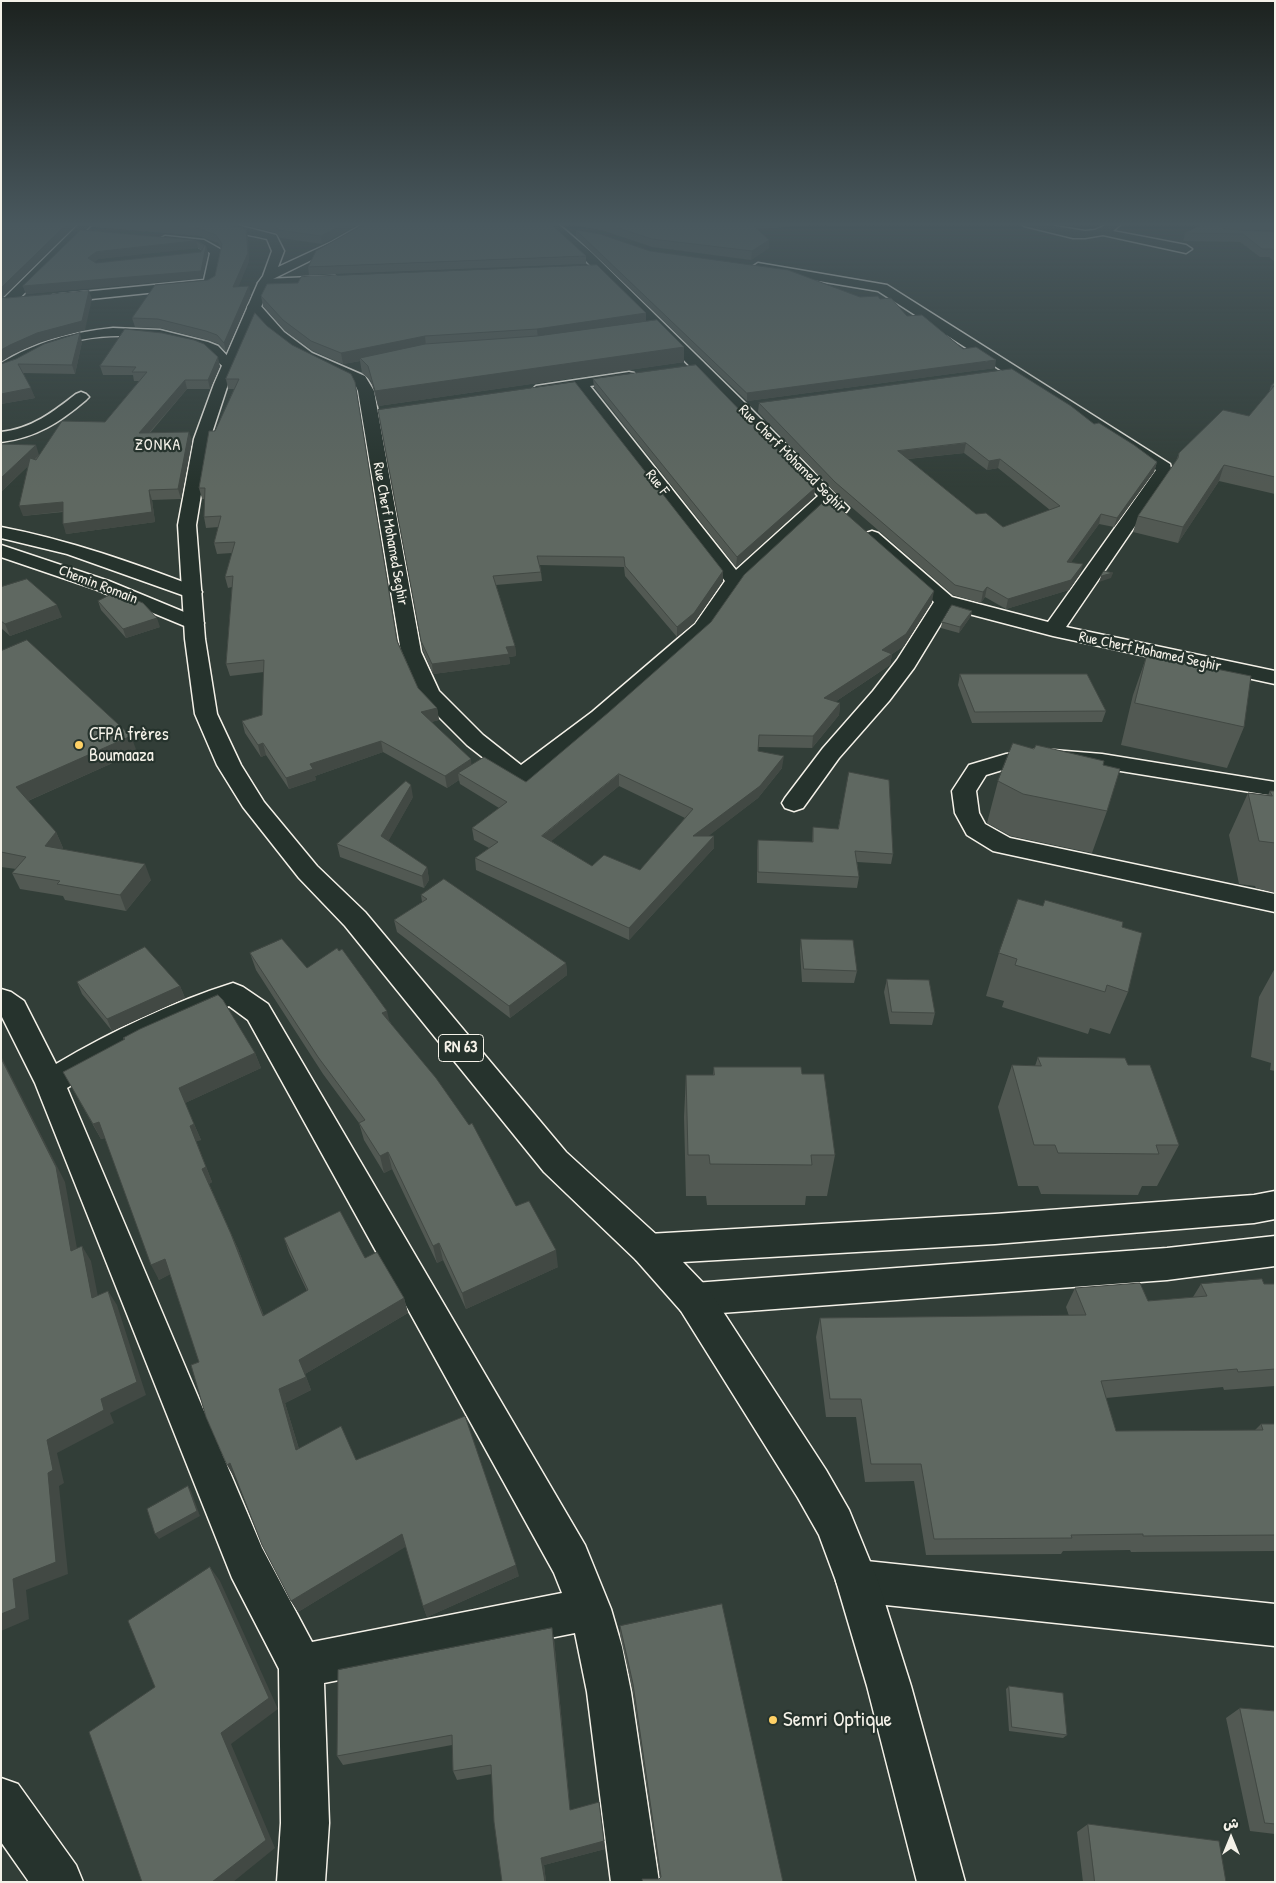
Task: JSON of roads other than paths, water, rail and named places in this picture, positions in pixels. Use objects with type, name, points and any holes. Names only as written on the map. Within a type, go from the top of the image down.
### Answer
[{"type":"street","name":"RN 63","points":[[253,312],[232,359],[202,439],[187,524],[194,623],[206,714],[229,765],[255,807],[308,872],[355,918],[554,1162],[648,1249],[694,1298],[812,1484],[835,1524],[857,1582],[890,1686],[941,1882]]},
{"type":"street","name":"Rue Cherf Mohamed Seghir","points":[[271,312],[279,334],[307,356],[360,379],[366,391],[368,414],[411,652],[429,694],[475,740],[521,776],[600,718],[702,628],[735,581]]},
{"type":"street","name":"Rue Cherf Mohamed Seghir","points":[[644,312],[742,408],[827,497],[945,601],[1053,630],[1274,675]]},
{"type":"street","points":[[920,312],[1164,468],[1164,472],[1053,630]]},
{"type":"street","points":[[52,329],[114,326],[153,327],[183,331],[209,338],[232,359]]},
{"type":"street","points":[[641,330],[660,328]]},
{"type":"street","points":[[1,369],[22,355],[70,337],[100,333],[162,334],[212,348],[232,359]]},
{"type":"street","points":[[342,371],[371,366]]},
{"type":"street","points":[[679,369],[698,366]]},
{"type":"street","points":[[986,375],[1015,371]]},
{"type":"street","points":[[523,392],[639,375]]},
{"type":"street","name":"Rue F","points":[[580,384],[735,581]]},
{"type":"street","points":[[1,437],[30,432],[43,426],[81,398]]},
{"type":"street","points":[[742,408],[762,406]]},
{"type":"street","points":[[368,414],[388,411]]},
{"type":"street","points":[[735,581],[827,497]]},
{"type":"street","points":[[1,532],[39,539],[84,552],[192,592]]},
{"type":"street","name":"Chemin Romain","points":[[1,550],[102,586],[194,623]]},
{"type":"street","points":[[794,803],[831,753],[896,676],[945,601]]},
{"type":"street","points":[[1275,789],[1102,761],[1041,756],[1006,761],[977,770],[964,792],[967,813],[976,830],[1002,845],[1275,903]]},
{"type":"street","points":[[50,1083],[111,1045],[194,1006],[233,994],[258,1012],[553,1527],[570,1560],[590,1609],[609,1692],[635,1882]]},
{"type":"street","points":[[1,1000],[14,1009],[50,1083],[247,1563],[301,1666],[305,1823],[301,1882]]},
{"type":"street","points":[[648,1249],[995,1229],[1254,1210],[1275,1205]]},
{"type":"street","points":[[694,1298],[1167,1264],[1275,1251]]},
{"type":"street","points":[[857,1582],[1275,1625]]},
{"type":"street","points":[[301,1666],[590,1609]]},
{"type":"street","points":[[1,1801],[59,1882]]},
{"type":"place","name":"CFPA frères Boumaaza","points":[[79,745]]},
{"type":"place","name":"Semri Optique","points":[[773,1720]]},
{"type":"district","name":"ZONKA","points":[[158,446]]}]
